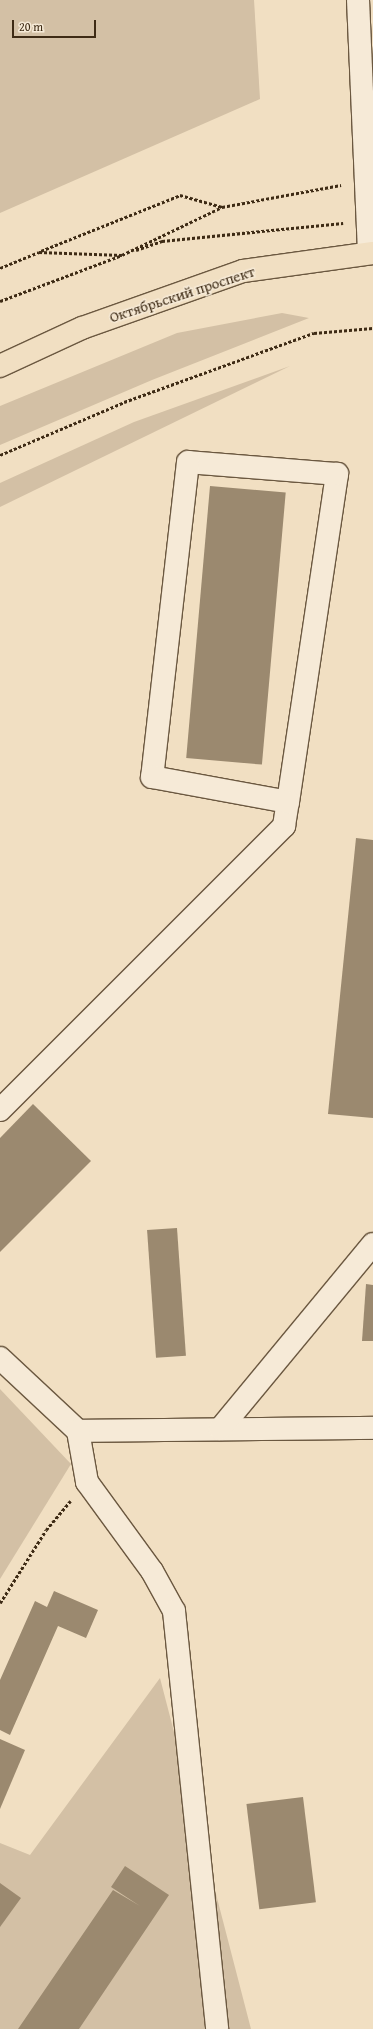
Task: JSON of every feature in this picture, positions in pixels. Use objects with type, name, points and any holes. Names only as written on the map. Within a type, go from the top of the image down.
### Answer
[{"type":"main road","name":"Октябрьский проспект","points":[[0,366],[82,328],[243,271],[371,253]]},
{"type":"street","points":[[358,0],[368,221],[371,253]]},
{"type":"street","points":[[0,1110],[284,826],[288,802],[337,474],[188,462],[152,777],[288,802]]},
{"type":"street","points":[[220,1429],[373,1244]]},
{"type":"street","points":[[0,1358],[78,1431],[87,1482],[152,1571],[174,1611],[217,2029]]},
{"type":"street","points":[[78,1431],[373,1428]]},
{"type":"path","points":[[39,252],[122,256],[222,207],[366,180]]},
{"type":"path","points":[[0,268],[180,195],[222,207]]},
{"type":"path","points":[[0,301],[162,241],[368,221]]},
{"type":"path","points":[[0,455],[124,402],[314,333],[373,328]]},
{"type":"path","points":[[0,1603],[46,1530],[87,1482]]},
{"type":"shaded area","points":[[0,0],[254,0],[260,99],[0,213]]},
{"type":"shaded area","points":[[282,313],[309,318],[152,380],[0,445],[0,406],[177,333]]},
{"type":"shaded area","points":[[290,366],[0,507],[0,483],[134,422]]},
{"type":"shaded area","points":[[0,1389],[71,1464],[0,1579]]},
{"type":"shaded area","points":[[160,1678],[251,2029],[0,2029],[0,1843],[30,1855]]},
{"type":"building","points":[[210,486],[286,493],[262,765],[186,758]]},
{"type":"building","points":[[356,838],[373,840],[373,1118],[328,1114]]},
{"type":"building","points":[[33,1104],[91,1161],[0,1252],[0,1138]]},
{"type":"building","points":[[177,1228],[186,1356],[156,1358],[147,1230]]},
{"type":"building","points":[[366,1284],[373,1285],[373,1341],[362,1341]]},
{"type":"building","points":[[54,1591],[98,1610],[86,1638],[58,1626],[10,1735],[0,1730],[0,1680],[35,1601],[47,1607]]},
{"type":"building","points":[[0,1739],[25,1750],[0,1809]]},
{"type":"building","points":[[303,1797],[316,1902],[259,1909],[246,1804]]},
{"type":"building","points":[[125,1866],[169,1895],[79,2029],[18,2029],[113,1890],[140,1906],[111,1887]]},
{"type":"building","points":[[0,1883],[21,1898],[0,1927]]}]
